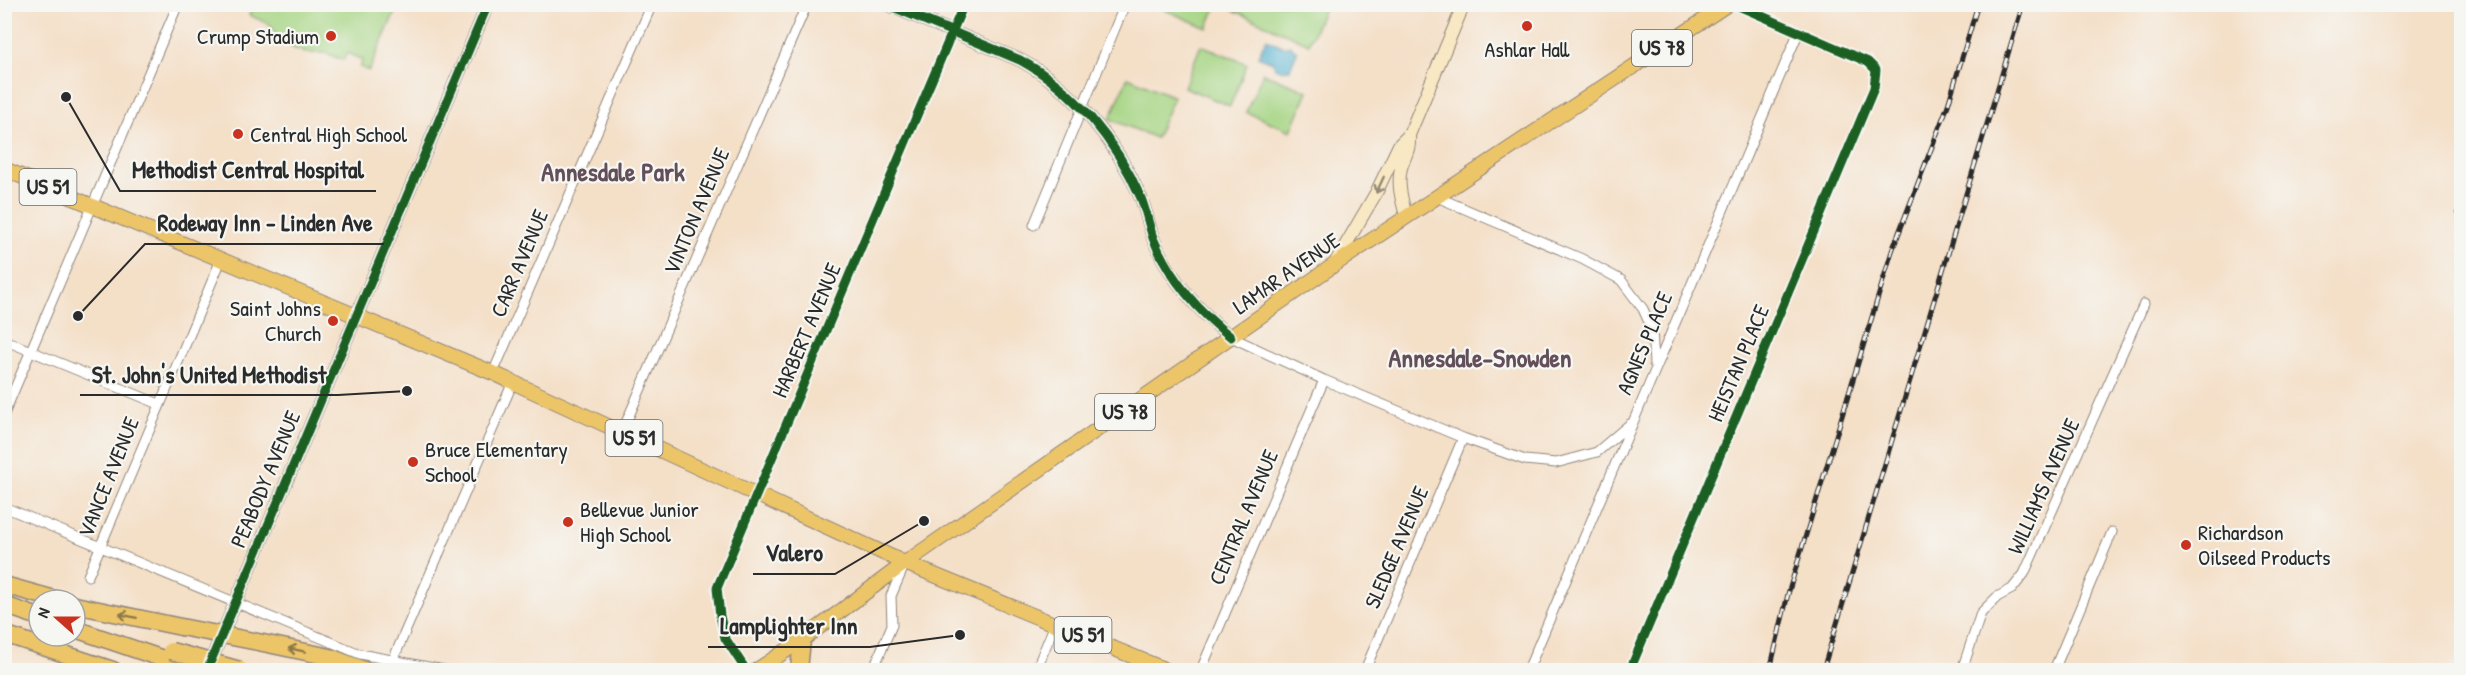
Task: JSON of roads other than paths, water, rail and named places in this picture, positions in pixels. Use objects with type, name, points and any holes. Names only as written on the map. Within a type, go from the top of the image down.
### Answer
[{"type":"highway","points":[[4,585],[27,591]]},
{"type":"highway","points":[[4,605],[27,613]]},
{"type":"highway","points":[[87,607],[330,657],[364,670]]},
{"type":"highway","points":[[87,632],[168,656],[240,670]]},
{"type":"highway","points":[[4,634],[113,670]]},
{"type":"highway","points":[[799,670],[802,640]]},
{"type":"highway","points":[[168,656],[196,670]]},
{"type":"main road","name":"PEABODY AVENUE","points":[[207,670],[488,4]]},
{"type":"main road","points":[[886,4],[1020,60],[1040,71],[1083,106],[1115,152],[1141,199],[1154,240],[1176,280],[1204,315],[1232,337]]},
{"type":"main road","points":[[1334,265],[1376,194],[1399,145],[1409,135],[1464,4]]},
{"type":"main road","name":"LAMAR AVENUE","points":[[757,670],[802,640],[905,563],[1334,265],[1728,4]]},
{"type":"main road","points":[[1406,216],[1400,190],[1401,169],[1410,149],[1409,135]]},
{"type":"main road","name":"US 51","points":[[4,169],[513,381],[905,563],[1166,670]]},
{"type":"street","points":[[4,414],[178,4]]},
{"type":"street","name":"CARR AVENUE","points":[[493,373],[652,4]]},
{"type":"street","name":"VINTON AVENUE","points":[[622,432],[807,4]]},
{"type":"street","name":"HARBERT AVENUE","points":[[746,670],[725,638],[717,588],[964,4]]},
{"type":"street","points":[[1034,225],[1125,4]]},
{"type":"street","points":[[1734,4],[1799,31]]},
{"type":"street","name":"HEISTAN PLACE","points":[[1630,670],[1874,88],[1876,70],[1868,62],[1799,31]]},
{"type":"street","name":"AGNES PLACE","points":[[1528,670],[1654,367],[1799,31]]},
{"type":"street","points":[[1437,197],[1582,259],[1621,280],[1643,309],[1652,329],[1654,367]]},
{"type":"street","name":"VANCE AVENUE","points":[[88,576],[220,260]]},
{"type":"street","name":"WILLIAMS AVENUE","points":[[1962,670],[1981,613],[1997,597],[2012,588],[2024,574],[2144,304]]},
{"type":"street","points":[[1232,337],[1324,380],[1463,438],[1525,460],[1556,463],[1597,452],[1632,422]]},
{"type":"street","points":[[4,340],[159,404]]},
{"type":"street","name":"CENTRAL AVENUE","points":[[1201,670],[1324,380]]},
{"type":"street","points":[[393,660],[513,381]]},
{"type":"street","name":"SLEDGE AVENUE","points":[[1365,670],[1463,438]]},
{"type":"street","points":[[4,507],[360,654],[444,670]]},
{"type":"street","points":[[2054,670],[2112,532]]},
{"type":"street","points":[[873,670],[892,625],[891,596],[905,563]]},
{"type":"street","points":[[1036,670],[1055,624]]},
{"type":"water","points":[[1266,39],[1285,47],[1290,45],[1297,52],[1290,69],[1275,68],[1273,62],[1258,56]]},
{"type":"railway","points":[[1770,670],[1788,594],[1892,251],[1948,105],[1978,4]]},
{"type":"railway","points":[[1823,670],[2023,4]]},
{"type":"place","name":"Ashlar Hall","points":[[1527,26]]},
{"type":"place","name":"Crump Stadium","points":[[331,36]]},
{"type":"place","name":"Methodist Central Hospital","points":[[66,97]]},
{"type":"place","name":"Central High School","points":[[238,134]]},
{"type":"place","name":"Rodeway Inn - Linden Ave","points":[[78,316]]},
{"type":"place","name":"Saint Johns Church","points":[[333,321]]},
{"type":"place","name":"St. John's United Methodist","points":[[407,391]]},
{"type":"place","name":"Bruce Elementary School","points":[[413,462]]},
{"type":"place","name":"Valero","points":[[924,521]]},
{"type":"place","name":"Bellevue Junior High School","points":[[568,522]]},
{"type":"place","name":"Richardson Oilseed Products","points":[[2186,545]]},
{"type":"place","name":"Lamplighter Inn","points":[[960,635]]},
{"type":"district","name":"Annesdale Park","points":[[613,172]]},
{"type":"district","name":"Annesdale-Snowden","points":[[1480,358]]}]
